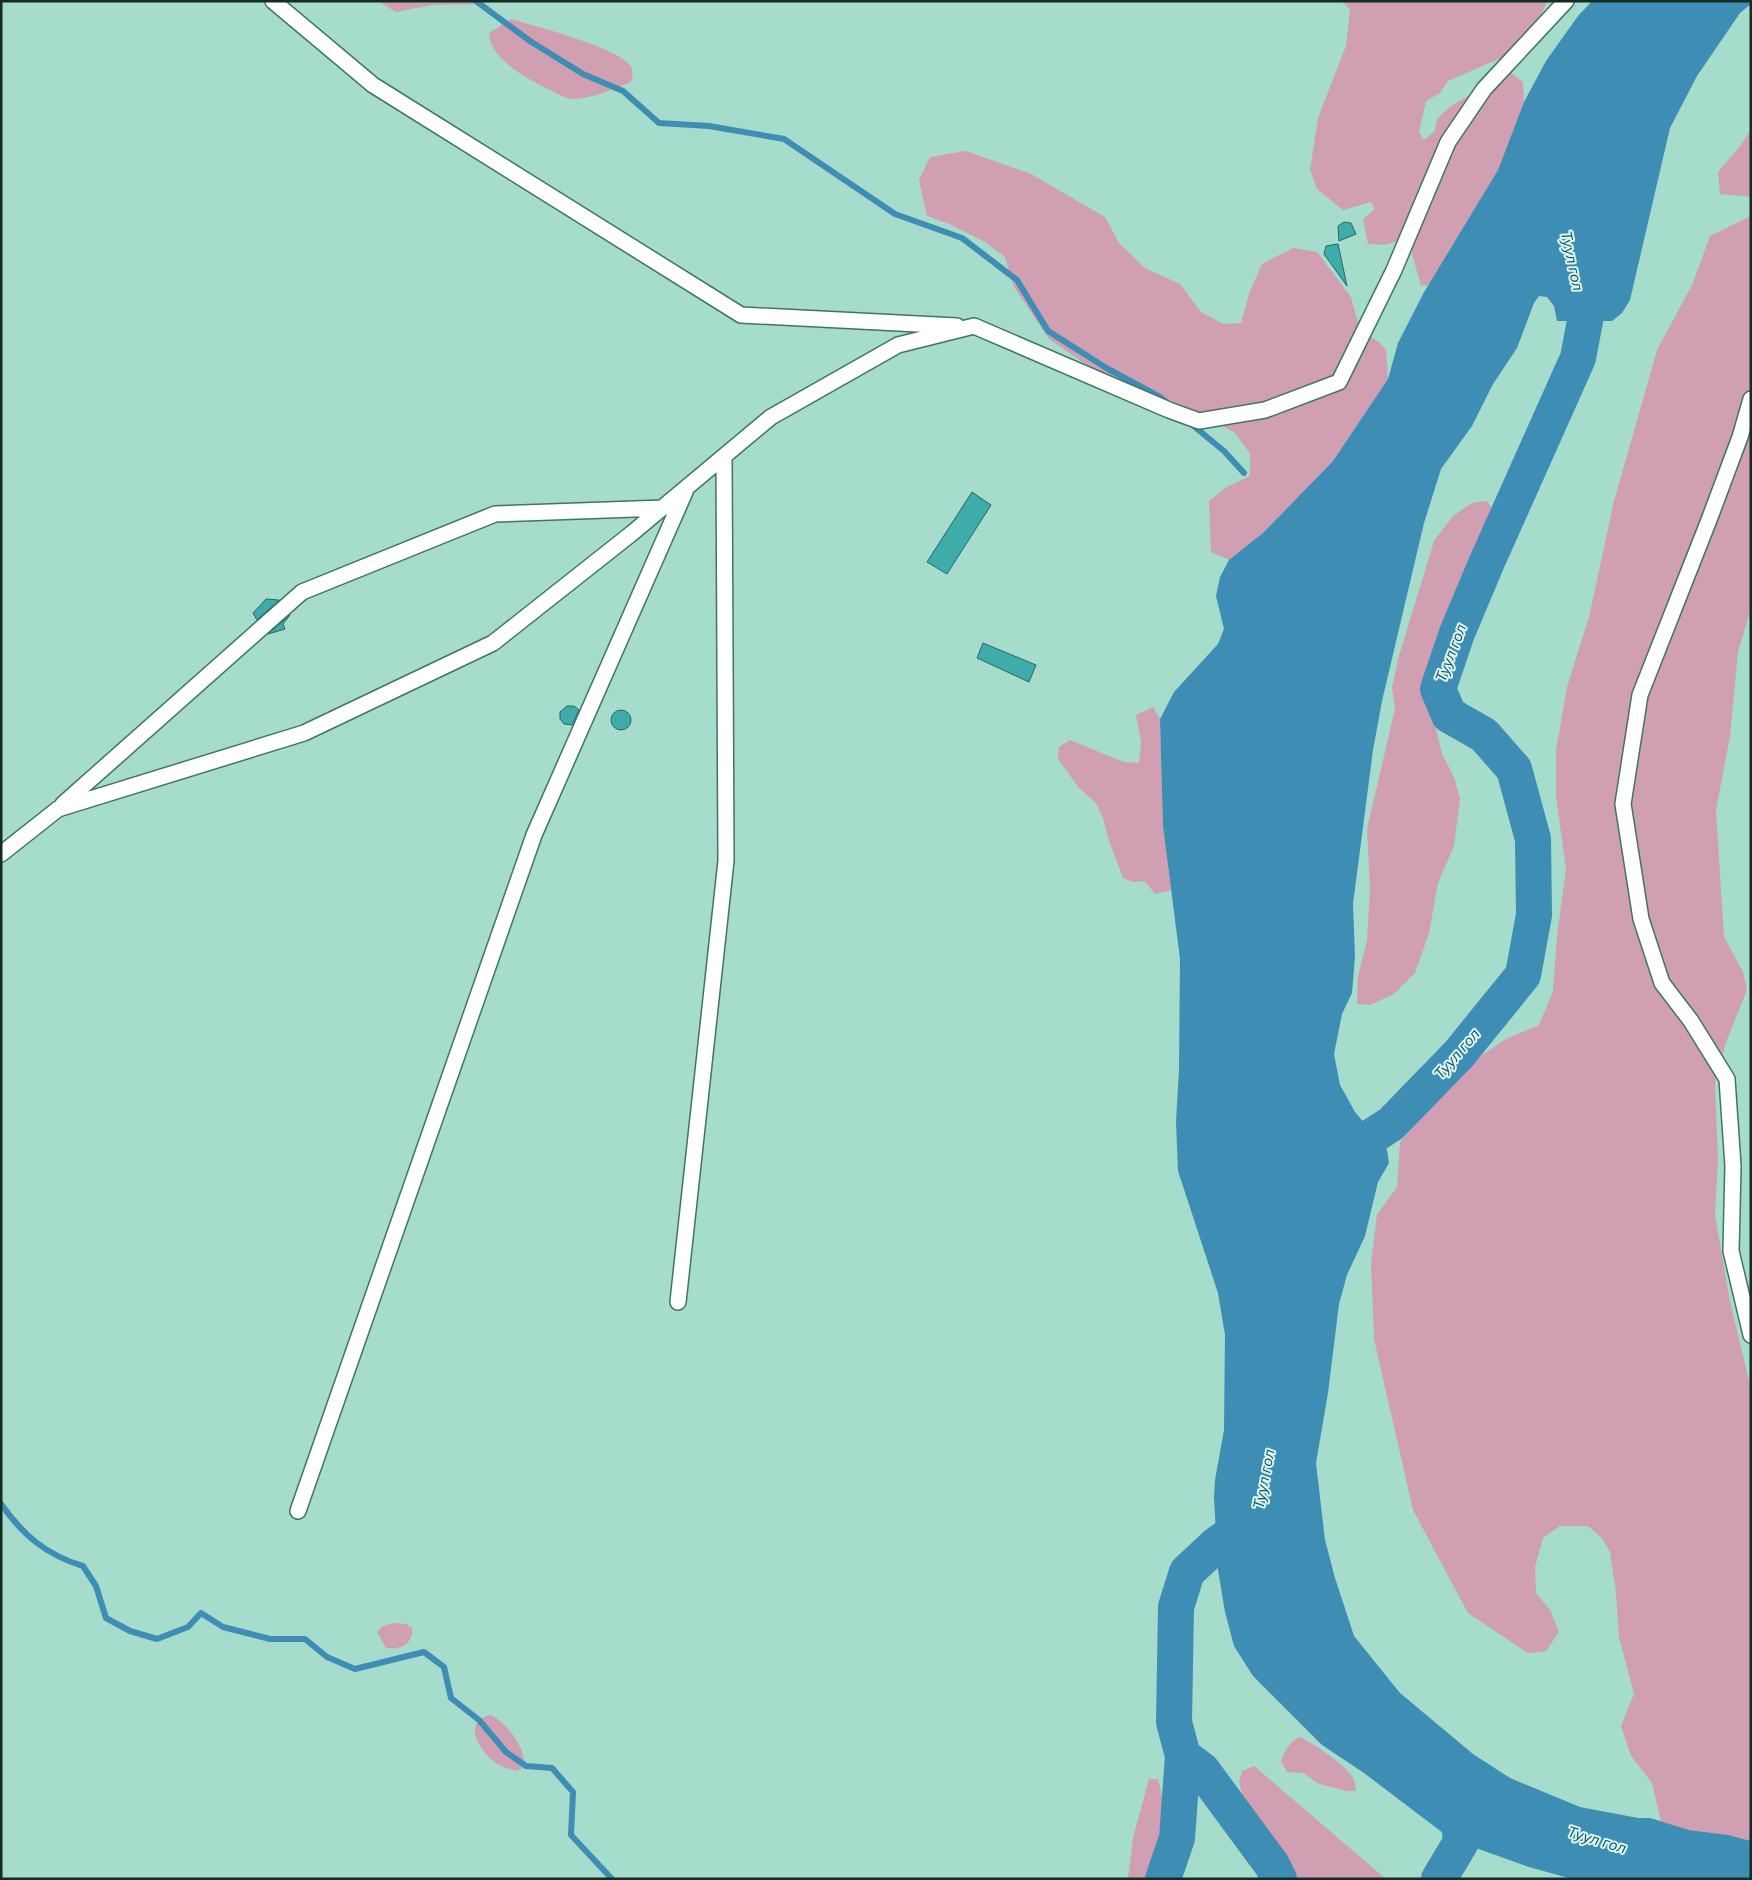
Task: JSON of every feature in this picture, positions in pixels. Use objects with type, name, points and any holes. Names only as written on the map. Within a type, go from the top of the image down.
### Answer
[{"type":"street","points":[[273,1],[373,85],[741,316],[974,326],[1199,421],[1265,410],[1339,382],[1394,270],[1448,142],[1484,89],[1566,1]]},
{"type":"street","points":[[58,809],[304,733],[492,643],[663,508],[771,417],[898,345],[974,326]]},
{"type":"street","points":[[1751,399],[1740,437],[1713,511],[1640,695],[1623,804],[1641,919],[1662,983],[1691,1021],[1727,1079],[1733,1166],[1732,1251],[1751,1335]]},
{"type":"street","points":[[678,1302],[726,861],[724,457]]},
{"type":"street","points":[[298,1510],[534,835],[686,488]]},
{"type":"street","points":[[1,854],[58,809],[302,592],[496,514],[663,508]]},
{"type":"shaded area","points":[[378,1],[485,1],[480,4],[432,5],[396,12]]},
{"type":"shaded area","points":[[1342,1],[1547,1],[1520,54],[1496,60],[1448,81],[1440,93],[1426,101],[1419,132],[1424,140],[1435,131],[1437,119],[1448,108],[1476,91],[1490,77],[1511,73],[1523,82],[1524,102],[1498,170],[1429,285],[1421,286],[1411,250],[1401,240],[1384,245],[1368,244],[1363,219],[1375,209],[1371,202],[1343,210],[1317,189],[1310,170],[1318,118],[1346,46],[1350,10]]},
{"type":"shaded area","points":[[511,19],[576,38],[611,52],[631,67],[633,73],[631,82],[595,95],[572,99],[535,82],[504,61],[491,43],[489,33]]},
{"type":"shaded area","points":[[1751,130],[1751,197],[1720,194],[1718,172]]},
{"type":"shaded area","points":[[966,151],[1031,174],[1105,217],[1119,243],[1145,268],[1180,284],[1201,312],[1223,324],[1241,323],[1250,291],[1262,264],[1293,248],[1317,252],[1351,297],[1360,330],[1379,342],[1386,350],[1388,379],[1333,461],[1264,532],[1229,560],[1211,552],[1209,501],[1227,487],[1250,476],[1250,453],[1234,432],[1183,405],[1142,391],[1097,372],[1049,339],[1014,287],[1005,257],[985,242],[949,224],[927,216],[919,180],[930,157]]},
{"type":"shaded area","points":[[1751,216],[1751,608],[1738,652],[1730,736],[1716,810],[1724,937],[1743,972],[1747,990],[1726,1042],[1715,1083],[1718,1160],[1715,1215],[1730,1302],[1751,1389],[1751,1841],[1728,1835],[1689,1830],[1661,1822],[1652,1783],[1631,1756],[1621,1726],[1634,1694],[1619,1637],[1616,1593],[1610,1552],[1602,1538],[1588,1526],[1560,1526],[1543,1538],[1535,1567],[1536,1593],[1550,1610],[1559,1632],[1546,1651],[1528,1653],[1468,1613],[1413,1510],[1374,1339],[1371,1263],[1377,1215],[1397,1187],[1400,1142],[1466,1066],[1506,1039],[1539,1025],[1553,991],[1557,936],[1566,869],[1556,796],[1556,750],[1567,687],[1589,617],[1614,501],[1657,350],[1693,283],[1710,236]]},
{"type":"shaded area","points":[[1487,501],[1492,508],[1489,531],[1448,614],[1427,692],[1442,754],[1454,777],[1460,799],[1454,846],[1438,883],[1429,933],[1415,973],[1394,994],[1370,1005],[1357,1004],[1358,977],[1367,940],[1370,889],[1367,829],[1395,709],[1392,688],[1399,656],[1434,541],[1453,516],[1472,503]]},
{"type":"shaded area","points":[[1153,707],[1160,719],[1163,826],[1171,890],[1155,894],[1145,881],[1133,882],[1123,878],[1107,835],[1103,817],[1095,802],[1079,788],[1058,759],[1059,747],[1070,740],[1124,762],[1139,763],[1141,742],[1136,715]]},
{"type":"shaded area","points":[[393,1623],[406,1624],[412,1628],[411,1638],[401,1647],[386,1648],[377,1632],[382,1626]]},
{"type":"shaded area","points":[[491,1715],[512,1733],[519,1745],[524,1758],[521,1769],[515,1771],[495,1763],[487,1756],[478,1742],[475,1729],[477,1723],[482,1718]]},
{"type":"shaded area","points":[[1300,1737],[1342,1765],[1353,1779],[1356,1791],[1347,1791],[1319,1784],[1303,1773],[1287,1772],[1281,1761],[1288,1747]]},
{"type":"shaded area","points":[[1254,1766],[1386,1879],[1288,1879],[1274,1852],[1257,1834],[1247,1814],[1239,1782],[1242,1771]]},
{"type":"shaded area","points":[[1149,1779],[1158,1779],[1164,1804],[1156,1855],[1150,1879],[1128,1879],[1133,1838]]},
{"type":"water","points":[[1592,1],[1751,1],[1751,4],[1740,13],[1697,76],[1670,128],[1630,300],[1622,313],[1612,321],[1557,321],[1554,306],[1547,297],[1539,296],[1534,303],[1517,348],[1493,384],[1472,426],[1441,469],[1424,523],[1382,701],[1373,750],[1353,904],[1355,956],[1352,993],[1342,1014],[1334,1054],[1340,1085],[1355,1112],[1387,1150],[1389,1163],[1378,1182],[1365,1236],[1347,1275],[1339,1304],[1328,1393],[1316,1463],[1325,1540],[1354,1636],[1400,1693],[1473,1754],[1510,1778],[1580,1807],[1638,1818],[1650,1818],[1689,1830],[1728,1835],[1751,1841],[1751,1879],[1572,1879],[1529,1867],[1451,1839],[1364,1773],[1322,1745],[1253,1676],[1234,1646],[1225,1612],[1218,1570],[1214,1497],[1215,1480],[1224,1430],[1225,1335],[1218,1293],[1178,1171],[1176,1122],[1179,1069],[1180,959],[1163,826],[1160,719],[1174,692],[1218,644],[1224,629],[1216,596],[1220,577],[1229,560],[1264,532],[1333,461],[1388,379],[1398,343],[1423,294],[1498,170],[1524,102],[1546,61],[1578,16]]},
{"type":"building","points":[[1344,222],[1351,223],[1356,234],[1339,241],[1338,226]]},
{"type":"building","points":[[1338,244],[1347,286],[1324,254],[1326,246]]},
{"type":"building","points":[[972,492],[991,505],[947,574],[927,562]]},
{"type":"building","points":[[266,599],[279,600],[257,620],[253,613]]},
{"type":"building","points":[[290,615],[283,624],[285,629],[268,634]]},
{"type":"building","points":[[983,643],[1036,665],[1029,682],[977,658]]},
{"type":"building","points":[[567,706],[574,706],[579,710],[572,725],[564,724],[560,719],[560,712]]},
{"type":"building","points":[[621,710],[628,713],[631,720],[628,727],[621,730],[614,727],[611,720],[614,713]]},
{"type":"waterway","points":[[476,1],[530,41],[583,74],[623,91],[659,123],[709,126],[784,139],[895,214],[962,238],[1017,280],[1048,331],[1108,369],[1160,397],[1170,405]]},
{"type":"waterway","name":"Туул гол","points":[[1332,1162],[1391,1124],[1459,1054],[1523,975],[1534,915],[1533,839],[1514,769],[1484,735],[1449,715],[1438,689],[1457,633],[1486,564],[1578,358],[1585,321],[1575,274]]},
{"type":"waterway","points":[[1190,423],[1224,451],[1244,473]]},
{"type":"waterway","points":[[1,1504],[18,1525],[36,1542],[58,1556],[83,1566],[96,1586],[106,1618],[130,1631],[157,1639],[188,1627],[201,1613],[223,1627],[270,1639],[305,1639],[327,1657],[355,1669],[424,1652],[444,1667],[451,1698],[479,1720],[506,1752],[526,1766],[552,1768],[573,1792],[571,1835],[612,1879]]},
{"type":"waterway","points":[[1163,1879],[1177,1838],[1183,1756],[1174,1722],[1176,1607],[1187,1572],[1217,1544],[1257,1516]]},
{"type":"waterway","points":[[1183,1756],[1202,1770],[1272,1865],[1279,1879]]},
{"type":"waterway","name":"Туул гол","points":[[1439,1879],[1461,1842],[1456,1792]]}]
